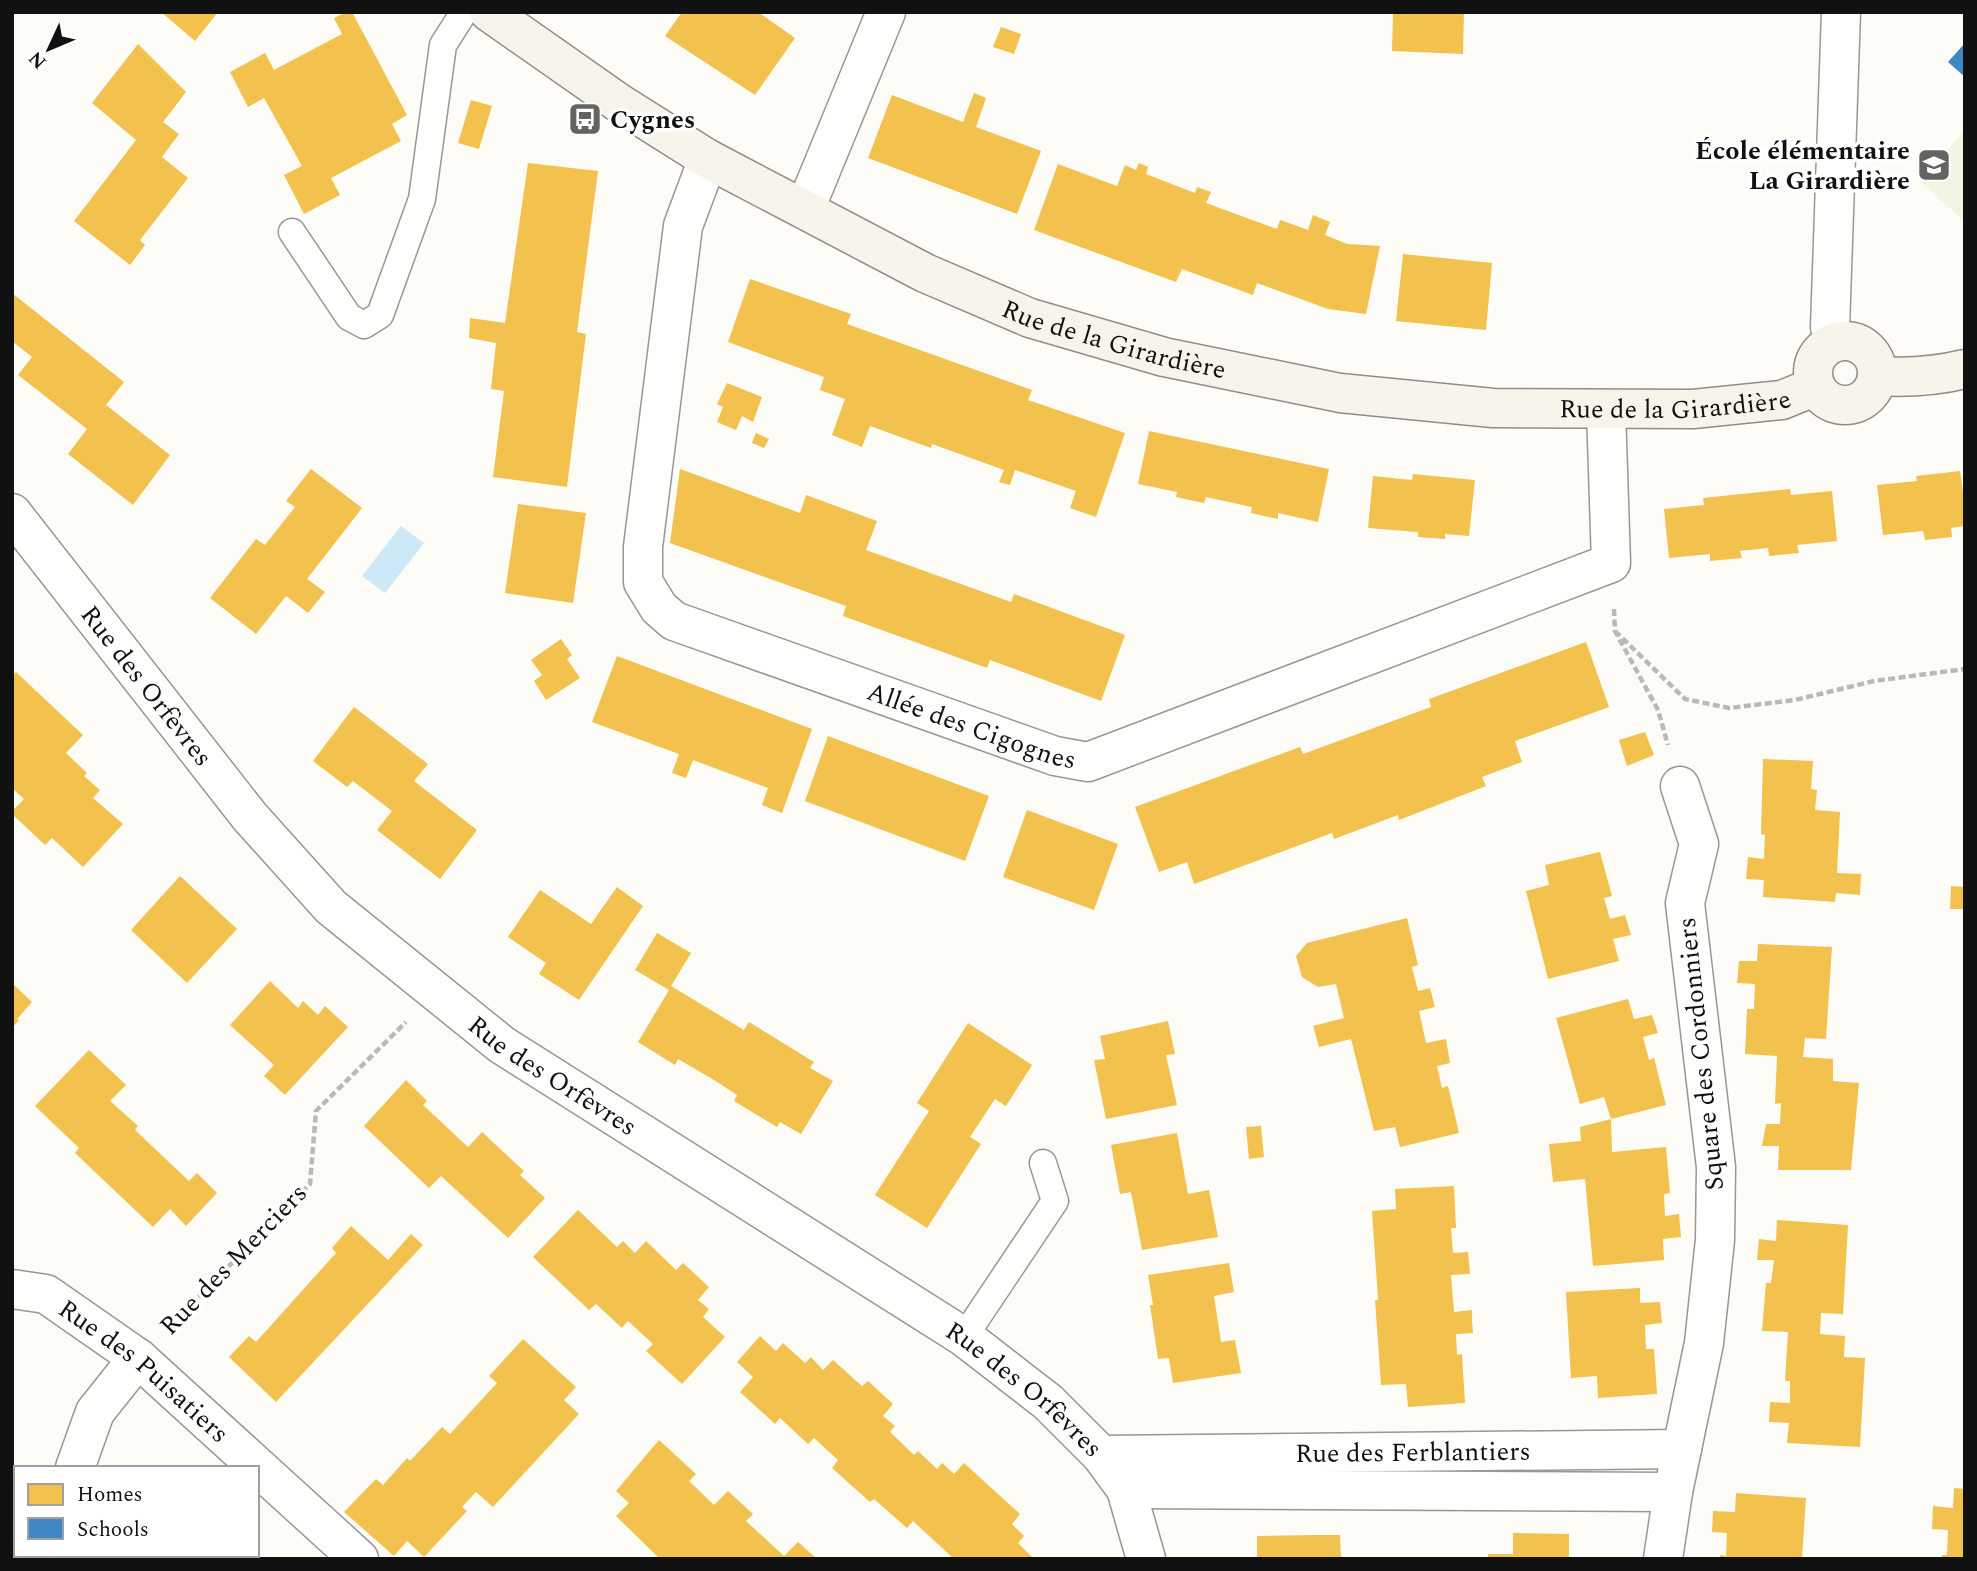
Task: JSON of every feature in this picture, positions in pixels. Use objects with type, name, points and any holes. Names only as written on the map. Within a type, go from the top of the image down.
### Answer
[{"type":"street","name":"Rue de la Girardière","points":[[489,12],[619,103],[708,159],[925,273],[1030,318],[1164,357],[1340,393],[1493,408],[1693,409],[1782,400],[1814,387]]},
{"type":"street","points":[[805,209],[886,12]]},
{"type":"street","points":[[1841,12],[1830,327],[1835,342],[1846,341],[1864,348],[1872,355],[1877,365],[1877,376],[1903,377],[1965,369]]},
{"type":"street","name":"Allée des Cigognes","points":[[708,159],[683,226],[643,547],[643,582],[659,608],[674,621],[1055,756],[1088,762],[1611,563]]},
{"type":"street","name":"Rue de la Girardière","points":[[1835,342],[1825,347],[1813,365],[1814,387],[1829,402],[1839,406],[1860,402],[1869,396],[1877,376]]},
{"type":"street","points":[[1606,409],[1611,563]]},
{"type":"street","name":"Rue des Orfèvres","points":[[12,513],[259,827],[331,907],[502,1045],[964,1337],[1048,1402],[1101,1455],[1126,1489],[1146,1559]]},
{"type":"street","name":"Square des Cordonniers","points":[[1680,786],[1699,844],[1685,903],[1716,1167],[1715,1240],[1704,1343],[1682,1449]]},
{"type":"street","name":"Rue des Puisatiers","points":[[12,1289],[46,1294],[138,1358],[257,1466]]},
{"type":"street","name":"Rue des Merciers","points":[[76,1466],[95,1412],[138,1358]]},
{"type":"street","points":[[1663,1559],[1682,1449]]},
{"type":"street","name":"Rue des Ferblantiers","points":[[1101,1455],[1682,1449]]},
{"type":"street","name":"Rue des Puisatiers","points":[[259,1468],[359,1559]]},
{"type":"street","name":"Rue des Ferblantiers","points":[[1126,1489],[1673,1492]]},
{"type":"lane","points":[[292,232],[349,317],[364,325],[380,315],[422,200],[443,45],[464,12]]},
{"type":"lane","points":[[964,1337],[1055,1202],[1044,1163]]},
{"type":"path","points":[[1611,563],[1615,631],[1658,710],[1680,786]]},
{"type":"path","points":[[1615,631],[1685,699],[1729,708],[1794,700],[1874,681],[1965,669]]},
{"type":"path","name":"Rue des Merciers","points":[[138,1358],[310,1184],[316,1111],[436,991]]},
{"type":"green space","points":[[1965,131],[1965,222],[1919,180]]},
{"type":"water","points":[[401,526],[424,543],[385,593],[362,576]]},
{"type":"building: Homes","points":[[161,12],[218,12],[195,41]]},
{"type":"building: Homes","points":[[352,12],[407,115],[392,124],[401,141],[331,178],[340,195],[304,214],[284,175],[302,166],[264,98],[248,107],[230,72],[265,53],[274,70],[342,34],[334,18]]},
{"type":"building: Homes","points":[[682,12],[758,12],[795,38],[755,95],[665,36]]},
{"type":"building: Homes","points":[[1393,12],[1464,12],[1463,54],[1392,51]]},
{"type":"building: Homes","points":[[1001,27],[1021,34],[1014,54],[993,47]]},
{"type":"building: Homes","points":[[138,44],[186,92],[163,122],[179,134],[162,157],[188,178],[140,240],[145,245],[130,265],[74,221],[136,140],[92,103]]},
{"type":"building: Homes","points":[[974,93],[986,98],[976,127],[1041,151],[1017,214],[868,158],[892,95],[963,122]]},
{"type":"building: Homes","points":[[471,100],[492,106],[479,149],[458,143]]},
{"type":"building: Homes","points":[[528,163],[598,171],[577,332],[586,334],[567,487],[493,477],[504,391],[491,389],[496,343],[469,338],[470,318],[505,323]]},
{"type":"building: Homes","points":[[1139,163],[1148,167],[1146,174],[1195,193],[1197,187],[1211,192],[1206,203],[1277,229],[1280,220],[1308,230],[1313,215],[1330,222],[1325,235],[1347,244],[1380,246],[1366,314],[1328,309],[1257,283],[1253,295],[1182,269],[1176,282],[1034,230],[1058,164],[1117,186],[1125,165],[1136,170]]},
{"type":"building: Homes","points":[[1403,254],[1492,263],[1486,330],[1396,321]]},
{"type":"building: Homes","points":[[750,279],[851,314],[847,324],[1032,390],[1028,400],[1125,433],[1096,517],[1070,508],[1076,491],[1015,470],[1010,485],[999,482],[1004,470],[932,444],[931,448],[870,426],[862,447],[832,435],[845,399],[820,390],[824,377],[728,342]]},
{"type":"building: Homes","points":[[12,293],[124,382],[106,405],[170,455],[133,505],[68,454],[87,429],[18,375],[32,357],[12,341]]},
{"type":"building: Homes","points":[[727,383],[762,397],[753,422],[742,416],[736,430],[717,422],[723,407],[717,404]]},
{"type":"building: Homes","points":[[1149,431],[1329,469],[1318,522],[1278,513],[1278,519],[1251,513],[1252,507],[1206,497],[1204,503],[1176,497],[1177,492],[1138,484]]},
{"type":"building: Homes","points":[[756,433],[769,439],[764,448],[752,443]]},
{"type":"building: Homes","points":[[311,469],[362,508],[307,579],[325,592],[308,613],[286,596],[256,634],[210,598],[256,539],[265,545],[295,507],[286,501]]},
{"type":"building: Homes","points":[[680,469],[800,513],[806,495],[877,521],[866,550],[1011,602],[1014,594],[1125,635],[1101,701],[990,660],[987,668],[843,616],[846,606],[670,543]]},
{"type":"building: Homes","points":[[1960,471],[1965,526],[1951,528],[1952,537],[1925,540],[1923,531],[1883,535],[1877,485],[1917,481],[1916,476]]},
{"type":"building: Homes","points":[[1413,474],[1475,480],[1469,536],[1445,534],[1445,539],[1418,537],[1418,532],[1368,528],[1373,476],[1412,480]]},
{"type":"building: Homes","points":[[1790,489],[1791,495],[1832,491],[1837,541],[1797,545],[1799,553],[1769,556],[1768,548],[1740,551],[1742,558],[1710,561],[1710,554],[1669,558],[1664,509],[1704,505],[1703,498]]},
{"type":"building: Homes","points":[[518,504],[586,513],[573,603],[505,593]]},
{"type":"building: Homes","points":[[561,639],[572,655],[567,659],[580,678],[546,700],[534,681],[542,675],[531,660]]},
{"type":"building: Homes","points":[[1586,642],[1609,707],[1515,741],[1522,762],[1482,777],[1486,786],[1399,820],[1398,815],[1334,839],[1332,833],[1194,884],[1187,862],[1159,872],[1135,807],[1300,747],[1303,754],[1431,707],[1429,699]]},
{"type":"building: Homes","points":[[617,656],[812,729],[782,813],[762,805],[768,788],[693,760],[686,778],[672,773],[679,754],[592,722]]},
{"type":"building: Homes","points":[[16,672],[83,735],[66,753],[87,773],[84,776],[100,790],[93,798],[123,824],[83,867],[52,838],[45,845],[12,814],[24,799],[12,788],[12,676]]},
{"type":"building: Homes","points":[[354,707],[428,764],[414,781],[477,830],[440,879],[377,830],[392,811],[353,781],[347,787],[313,761]]},
{"type":"building: Homes","points":[[1645,732],[1654,755],[1627,766],[1619,740]]},
{"type":"building: Homes","points":[[828,736],[989,796],[965,861],[805,801]]},
{"type":"building: Homes","points":[[1763,759],[1813,761],[1811,789],[1817,790],[1815,810],[1840,812],[1837,873],[1861,874],[1860,895],[1836,893],[1835,902],[1763,897],[1764,880],[1746,879],[1748,857],[1764,859],[1765,835],[1761,834]]},
{"type":"building: Homes","points":[[1027,810],[1118,844],[1094,910],[1003,877]]},
{"type":"building: Homes","points":[[1600,852],[1612,896],[1604,898],[1610,919],[1625,915],[1631,935],[1613,939],[1619,961],[1548,979],[1526,891],[1549,885],[1545,865]]},
{"type":"building: Homes","points":[[180,876],[237,929],[187,983],[131,930]]},
{"type":"building: Homes","points":[[1951,886],[1965,887],[1965,909],[1950,909]]},
{"type":"building: Homes","points":[[617,887],[643,906],[579,1000],[539,974],[546,963],[508,937],[540,890],[591,924]]},
{"type":"building: Homes","points":[[1407,918],[1418,965],[1412,967],[1418,991],[1430,988],[1435,1007],[1419,1011],[1426,1043],[1446,1039],[1450,1063],[1437,1066],[1442,1088],[1448,1086],[1459,1133],[1400,1147],[1395,1127],[1374,1131],[1351,1039],[1319,1047],[1313,1026],[1344,1018],[1336,984],[1318,987],[1302,977],[1296,956],[1307,943]]},
{"type":"building: Homes","points":[[657,933],[691,953],[671,986],[744,1030],[749,1022],[814,1062],[810,1068],[833,1081],[801,1134],[780,1122],[777,1127],[734,1101],[737,1095],[714,1080],[678,1059],[675,1065],[638,1042],[669,990],[635,970]]},
{"type":"building: Homes","points":[[1758,944],[1832,947],[1826,1039],[1805,1038],[1803,1057],[1833,1059],[1833,1081],[1859,1083],[1851,1170],[1778,1170],[1779,1146],[1762,1146],[1766,1124],[1780,1124],[1781,1103],[1775,1104],[1777,1056],[1745,1054],[1747,1009],[1754,1009],[1755,984],[1737,983],[1739,961],[1757,961]]},
{"type":"building: Homes","points":[[270,981],[298,1008],[303,1001],[318,1015],[325,1006],[348,1027],[285,1095],[264,1076],[274,1065],[230,1025]]},
{"type":"building: Homes","points":[[12,983],[32,1002],[12,1028]]},
{"type":"building: Homes","points":[[1628,999],[1634,1019],[1652,1015],[1658,1033],[1643,1037],[1649,1060],[1654,1058],[1666,1105],[1611,1119],[1604,1097],[1580,1104],[1556,1018]]},
{"type":"building: Homes","points":[[1168,1021],[1175,1054],[1166,1055],[1177,1105],[1106,1119],[1094,1060],[1105,1059],[1100,1036]]},
{"type":"building: Homes","points":[[968,1023],[1032,1065],[1006,1106],[995,1099],[970,1137],[981,1144],[927,1228],[875,1195],[929,1111],[917,1103]]},
{"type":"building: Homes","points":[[89,1050],[126,1085],[110,1101],[138,1126],[135,1130],[189,1181],[197,1173],[217,1193],[186,1226],[170,1209],[153,1227],[75,1153],[79,1148],[35,1106]]},
{"type":"building: Homes","points":[[406,1080],[427,1101],[423,1105],[468,1147],[482,1132],[524,1171],[520,1175],[545,1198],[508,1238],[441,1176],[429,1188],[364,1126]]},
{"type":"building: Homes","points":[[1611,1119],[1612,1152],[1666,1147],[1670,1193],[1664,1194],[1665,1216],[1679,1214],[1681,1237],[1663,1239],[1664,1260],[1593,1266],[1585,1179],[1553,1182],[1549,1144],[1581,1141],[1580,1127]]},
{"type":"building: Homes","points":[[1261,1126],[1264,1157],[1249,1159],[1246,1127]]},
{"type":"building: Homes","points":[[1177,1133],[1188,1194],[1209,1190],[1218,1237],[1142,1250],[1131,1192],[1120,1194],[1111,1145]]},
{"type":"building: Homes","points":[[1454,1186],[1456,1228],[1451,1228],[1453,1253],[1468,1252],[1470,1274],[1451,1275],[1454,1312],[1472,1310],[1473,1333],[1456,1334],[1457,1355],[1462,1354],[1465,1403],[1408,1407],[1406,1384],[1381,1385],[1372,1211],[1396,1209],[1395,1189]]},
{"type":"building: Homes","points":[[578,1210],[617,1247],[623,1241],[635,1253],[646,1241],[676,1270],[683,1263],[709,1287],[698,1300],[709,1309],[703,1317],[725,1337],[682,1384],[646,1351],[653,1344],[628,1321],[622,1328],[596,1304],[589,1310],[533,1257]]},
{"type":"building: Homes","points":[[1777,1220],[1848,1225],[1843,1314],[1821,1313],[1820,1334],[1845,1336],[1844,1357],[1865,1358],[1860,1447],[1787,1443],[1789,1423],[1769,1422],[1770,1402],[1790,1403],[1790,1381],[1785,1381],[1788,1332],[1762,1331],[1766,1283],[1771,1283],[1774,1260],[1757,1260],[1759,1239],[1776,1241]]},
{"type":"building: Homes","points":[[351,1226],[388,1260],[411,1234],[423,1245],[276,1402],[229,1357],[249,1336],[256,1342],[336,1253],[332,1248]]},
{"type":"building: Homes","points":[[1229,1263],[1234,1292],[1214,1296],[1221,1342],[1235,1340],[1241,1373],[1173,1383],[1169,1358],[1158,1359],[1148,1275]]},
{"type":"building: Homes","points":[[1640,1288],[1640,1303],[1660,1302],[1662,1323],[1645,1325],[1646,1349],[1654,1349],[1657,1394],[1598,1398],[1597,1376],[1571,1378],[1566,1292]]},
{"type":"building: Homes","points":[[760,1336],[776,1351],[783,1343],[805,1363],[811,1357],[823,1370],[833,1360],[862,1386],[868,1381],[893,1404],[883,1416],[895,1426],[890,1432],[914,1455],[918,1451],[937,1469],[942,1463],[954,1474],[964,1463],[1020,1514],[1012,1524],[1024,1536],[1018,1543],[1034,1559],[954,1559],[913,1521],[907,1528],[874,1499],[870,1502],[832,1468],[838,1460],[814,1438],[808,1444],[780,1418],[775,1424],[740,1392],[753,1377],[737,1362]]},
{"type":"building: Homes","points":[[523,1339],[576,1387],[564,1400],[579,1414],[493,1507],[476,1492],[462,1507],[467,1511],[424,1557],[407,1541],[394,1556],[344,1512],[376,1479],[383,1485],[407,1458],[410,1461],[442,1427],[450,1434],[497,1383],[489,1376]]},
{"type":"building: Homes","points":[[659,1440],[696,1474],[689,1481],[714,1505],[728,1491],[753,1514],[746,1521],[784,1556],[798,1542],[817,1559],[660,1559],[616,1516],[629,1503],[616,1491]]},
{"type":"building: Homes","points":[[1954,1488],[1965,1489],[1965,1559],[1941,1559],[1942,1555],[1947,1555],[1948,1530],[1932,1529],[1933,1506],[1953,1508]]},
{"type":"building: Homes","points":[[1736,1493],[1806,1498],[1802,1559],[1720,1559],[1720,1555],[1726,1556],[1727,1533],[1712,1532],[1713,1511],[1735,1512]]},
{"type":"building: Homes","points":[[1513,1533],[1569,1534],[1569,1559],[1488,1559],[1488,1554],[1513,1554]]},
{"type":"building: Homes","points":[[1340,1535],[1341,1559],[1257,1559],[1257,1536]]},
{"type":"building: Homes","points":[[144,1557],[219,1557],[217,1559],[143,1559]]},
{"type":"building: Schools","points":[[1965,43],[1965,77],[1948,62]]},
{"type":"place","name":"Cygnes","points":[[585,119]]},
{"type":"place","name":"École élémentaire La Girardière","points":[[1934,165]]}]
